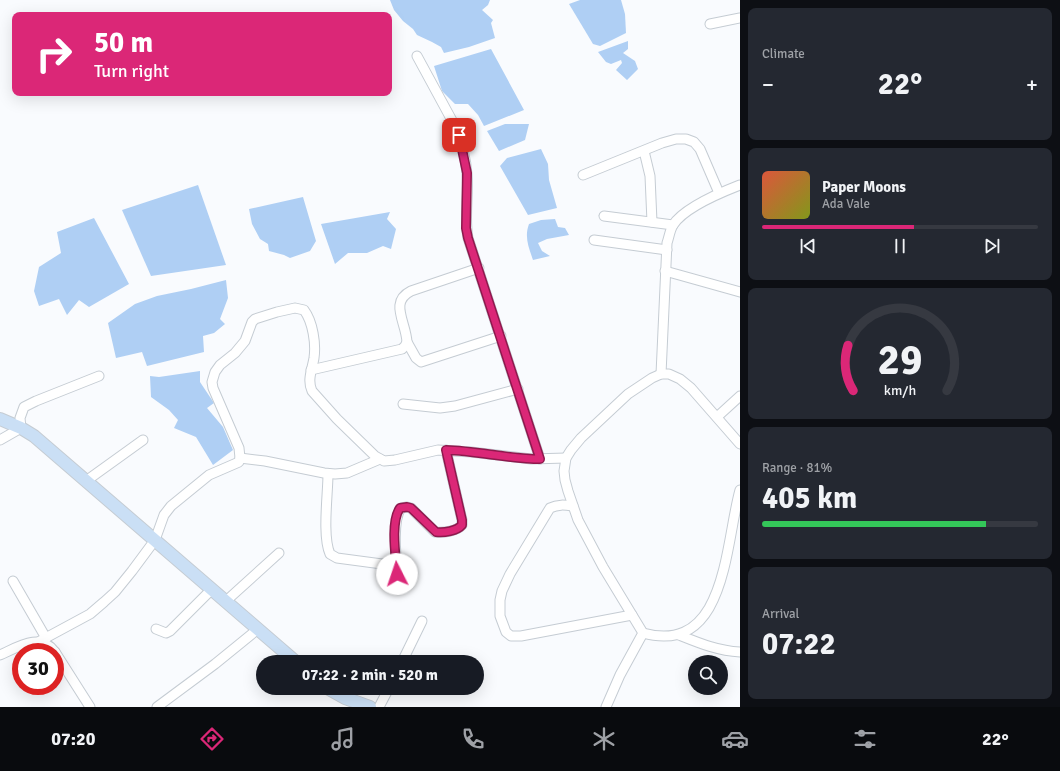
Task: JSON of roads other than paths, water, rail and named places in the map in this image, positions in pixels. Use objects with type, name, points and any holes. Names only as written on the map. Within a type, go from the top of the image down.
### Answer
[{"type":"street","points":[[710,24],[740,18]]},
{"type":"street","points":[[417,56],[455,126],[461,145],[467,173],[466,228],[540,459]]},
{"type":"street","points":[[583,175],[662,143],[676,139],[686,139],[694,142],[700,149],[719,193]]},
{"type":"street","points":[[644,151],[650,176],[652,222]]},
{"type":"street","points":[[661,374],[667,243],[673,225],[692,209],[719,193],[740,184]]},
{"type":"street","points":[[604,216],[673,225]]},
{"type":"street","points":[[594,240],[667,250]]},
{"type":"street","points":[[478,268],[411,291],[403,296],[399,305],[408,342],[416,358],[421,362],[501,336]]},
{"type":"street","points":[[665,271],[740,292]]},
{"type":"street","points":[[0,655],[33,642],[43,640],[90,614],[115,592],[132,571],[154,540],[164,515],[171,506],[203,479],[219,470],[239,462],[239,448],[215,394],[212,382],[217,368],[245,342],[252,322],[259,318],[283,310],[295,308],[304,310],[309,320],[313,337],[314,351],[309,383],[312,392],[363,445],[380,459],[395,460],[429,451],[446,450],[524,459],[566,458]]},
{"type":"street","points":[[311,370],[398,350],[405,346],[408,342]]},
{"type":"street","points":[[740,444],[691,388],[680,379],[670,374],[661,374],[652,378],[628,394],[581,438],[566,458],[564,471],[568,491],[578,520],[603,567],[643,633],[664,637],[679,635],[690,630],[700,622],[717,593],[722,577],[740,490]]},
{"type":"street","points":[[21,428],[20,418],[24,407],[99,376]]},
{"type":"street","points":[[403,404],[435,408],[455,406],[518,389]]},
{"type":"street","points":[[717,417],[740,396]]},
{"type":"street","points":[[0,419],[21,428],[34,436],[288,655]]},
{"type":"street","points":[[0,440],[21,428]]},
{"type":"street","points":[[86,481],[143,440]]},
{"type":"street","points":[[398,583],[396,528],[397,516],[400,508],[411,508],[436,532],[457,529],[462,525],[446,450]]},
{"type":"street","points":[[240,458],[265,461],[328,474],[347,473],[380,459]]},
{"type":"street","points":[[328,474],[326,523],[330,554],[337,558],[397,566]]},
{"type":"street","points":[[573,506],[560,505],[550,508],[510,574],[502,591],[500,600],[500,616],[506,632],[511,636],[521,636],[632,615]]},
{"type":"street","points":[[226,601],[279,553]]},
{"type":"street","points":[[13,580],[43,640],[47,643]]},
{"type":"street","points":[[156,629],[166,633],[170,631],[212,589]]},
{"type":"street","points":[[405,655],[422,621]]},
{"type":"street","points":[[157,707],[215,664],[258,629]]},
{"type":"street","points":[[606,707],[620,675],[643,633]]},
{"type":"street","points":[[679,635],[706,646],[727,651],[740,652]]},
{"type":"street","points":[[64,666],[90,707]]},
{"type":"street","points":[[340,695],[370,707]]},
{"type":"street","points":[[379,707],[385,695]]},
{"type":"water","points":[[390,0],[490,0],[488,5],[482,10],[493,20],[491,23],[495,38],[469,47],[444,53],[441,47],[417,35],[394,10]]},
{"type":"water","points":[[580,0],[621,0],[625,14],[626,33],[600,46],[593,44],[569,4]]},
{"type":"water","points":[[628,41],[628,49],[623,53],[635,61],[638,69],[627,80],[616,70],[622,63],[621,60],[611,64],[606,62],[598,52]]},
{"type":"water","points":[[491,49],[524,110],[484,126],[478,115],[468,104],[455,104],[442,91],[434,66]]},
{"type":"water","points":[[505,124],[529,124],[525,140],[499,151],[487,131]]},
{"type":"water","points":[[541,149],[548,164],[549,180],[557,208],[528,215],[500,166],[507,158]]},
{"type":"water","points":[[198,185],[226,265],[151,276],[122,210]]},
{"type":"water","points":[[303,197],[316,241],[310,251],[290,258],[269,251],[268,244],[260,239],[252,224],[249,209]]},
{"type":"water","points":[[390,212],[387,219],[396,229],[391,249],[383,246],[367,253],[348,253],[335,264],[321,224]]},
{"type":"water","points":[[94,218],[129,284],[89,307],[79,300],[67,315],[59,299],[39,306],[34,291],[39,267],[61,253],[57,232]]},
{"type":"water","points":[[555,219],[558,227],[565,228],[569,235],[547,239],[538,243],[542,251],[550,256],[533,260],[527,238],[529,224],[541,220]]},
{"type":"water","points":[[226,280],[228,298],[220,319],[225,324],[214,333],[203,336],[204,352],[147,366],[142,352],[116,358],[108,323],[135,304],[157,296]]},
{"type":"water","points":[[200,371],[200,382],[214,403],[207,408],[223,427],[233,450],[213,465],[196,437],[174,428],[178,420],[169,410],[151,397],[150,376],[159,377]]}]
